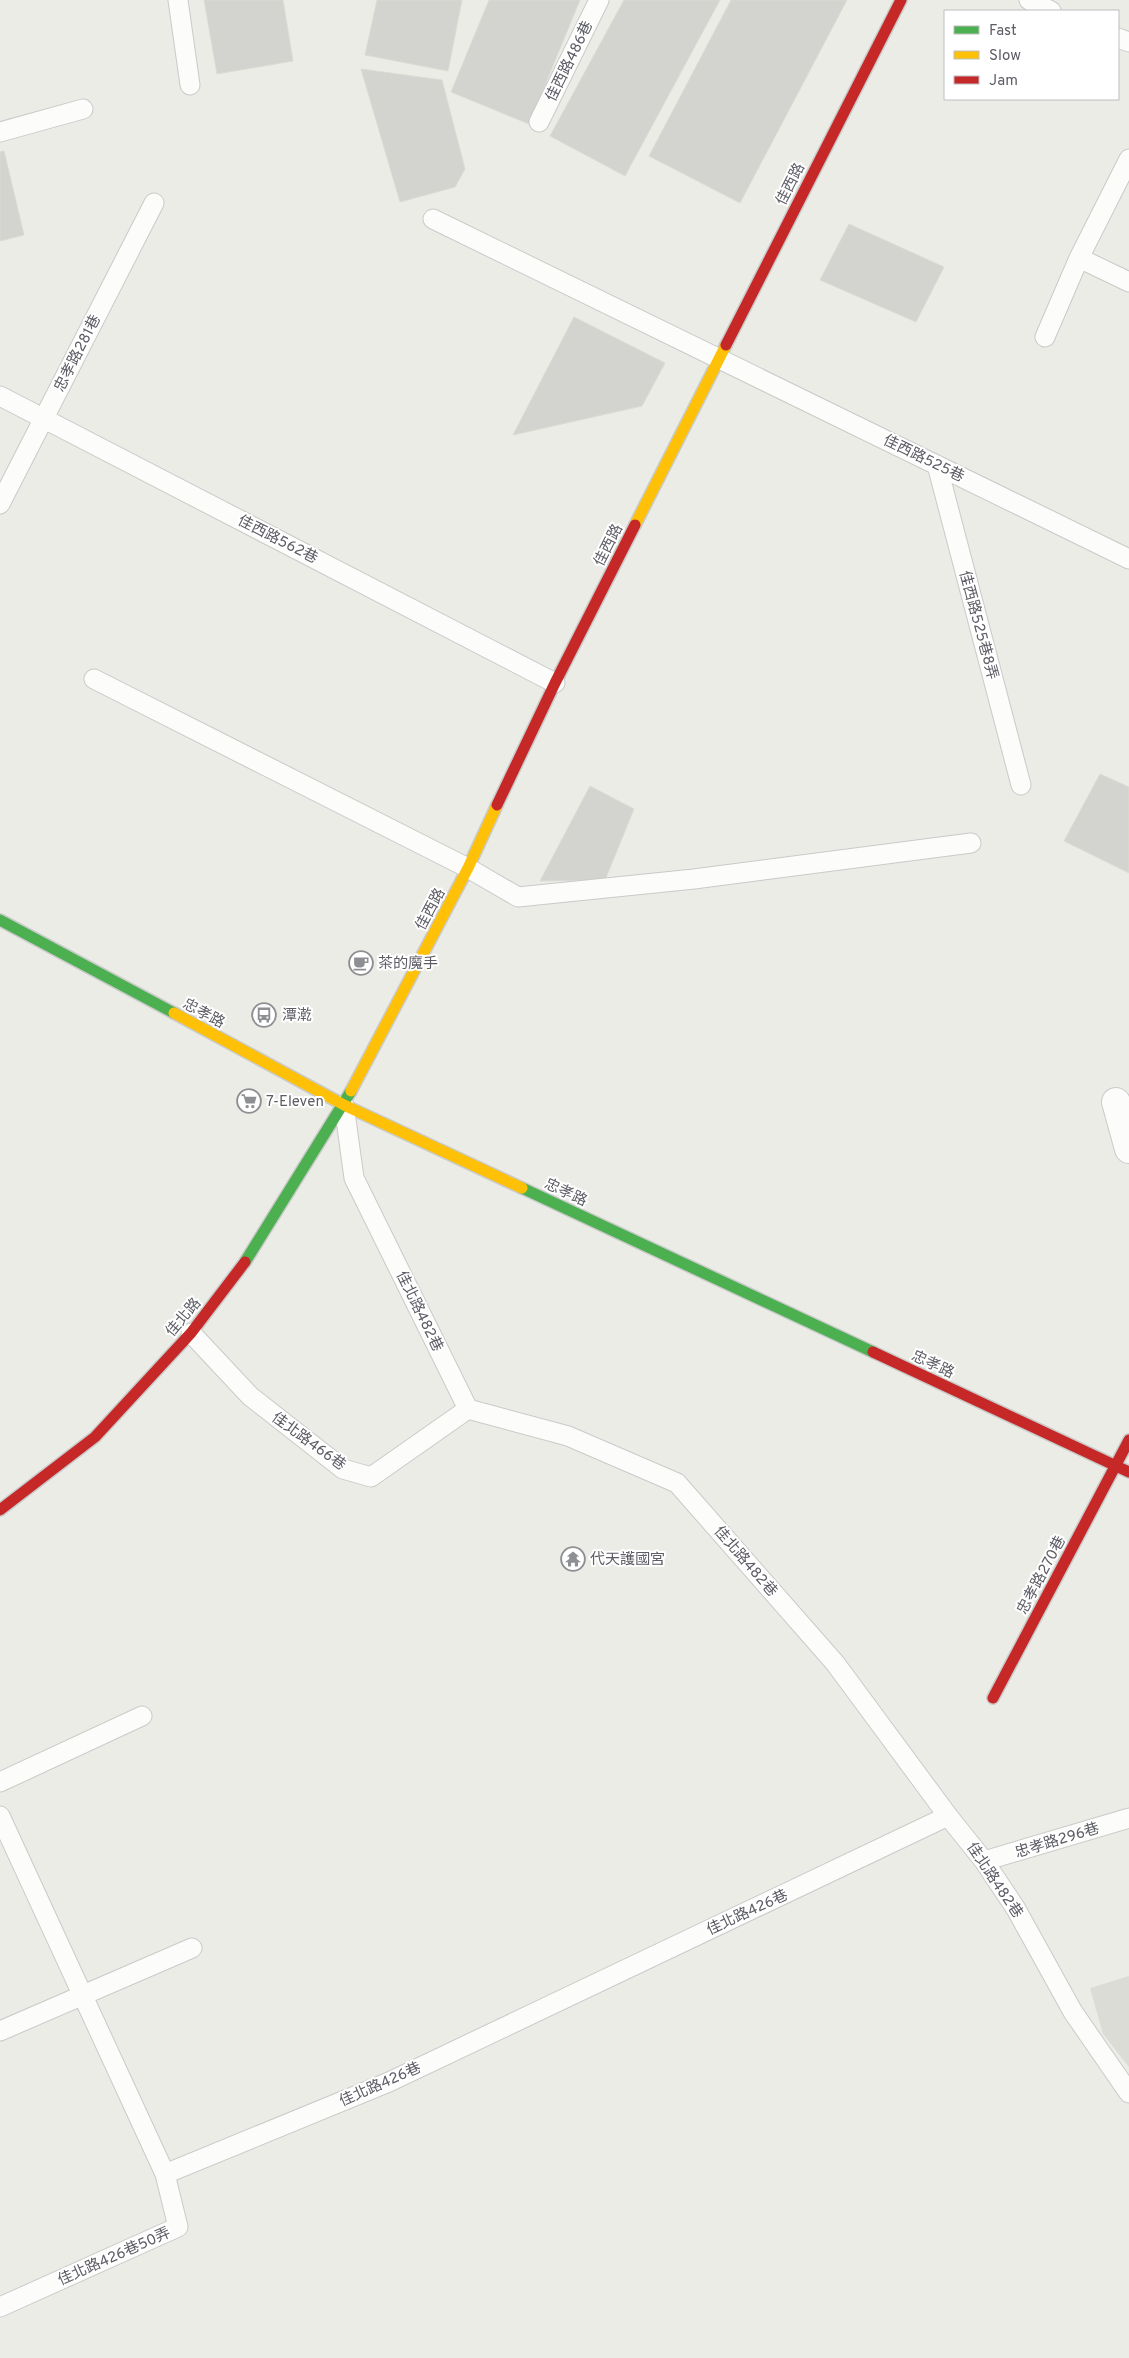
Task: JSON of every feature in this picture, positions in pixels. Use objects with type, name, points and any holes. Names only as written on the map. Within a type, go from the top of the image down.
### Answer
[{"type":"street","name":"佳西路","points":[[344,1105],[468,868],[556,683],[901,0]]},
{"type":"street","name":"忠孝路","points":[[0,920],[344,1105],[1129,1472]]},
{"type":"street","points":[[1116,1102],[1129,1149]]},
{"type":"street","name":"佳北路","points":[[0,1510],[95,1437],[191,1332],[238,1274],[344,1105]]},
{"type":"street","name":"忠孝路270巷","points":[[993,1698],[1129,1440]]},
{"type":"lane","points":[[178,0],[190,85]]},
{"type":"lane","name":"佳西路486巷","points":[[539,122],[599,0]]},
{"type":"lane","points":[[1029,0],[1049,10]]},
{"type":"lane","points":[[0,132],[82,109]]},
{"type":"lane","points":[[1045,336],[1079,258],[1129,158]]},
{"type":"lane","name":"忠孝路281巷","points":[[0,504],[154,203]]},
{"type":"lane","name":"佳西路525巷","points":[[432,219],[719,357],[1129,559]]},
{"type":"lane","points":[[1079,258],[1129,282]]},
{"type":"lane","name":"佳西路562巷","points":[[0,396],[556,683]]},
{"type":"lane","name":"佳西路525巷8弄","points":[[937,465],[1021,785]]},
{"type":"lane","points":[[94,679],[468,868],[518,897],[694,879],[971,843]]},
{"type":"lane","name":"佳北路482巷","points":[[344,1105],[354,1178],[468,1409],[568,1436],[677,1483],[835,1663],[948,1816],[984,1861],[1016,1909],[1073,2012],[1129,2093]]},
{"type":"lane","name":"佳北路466巷","points":[[191,1332],[250,1396],[343,1469],[371,1477],[468,1409]]},
{"type":"lane","points":[[0,1782],[142,1716]]},
{"type":"lane","points":[[0,1816],[165,2174]]},
{"type":"lane","name":"佳北路426巷","points":[[165,2174],[389,2082],[948,1816]]},
{"type":"lane","name":"忠孝路296巷","points":[[984,1861],[1129,1818]]},
{"type":"lane","points":[[0,2031],[192,1948]]},
{"type":"lane","name":"佳北路426巷50弄","points":[[0,2307],[178,2227],[165,2174]]},
{"type":"shaded area","points":[[1129,1976],[1129,2067],[1103,2034],[1090,1988]]},
{"type":"building","points":[[204,0],[283,0],[293,61],[217,74]]},
{"type":"building","points":[[377,0],[462,0],[448,71],[365,55]]},
{"type":"building","points":[[489,0],[580,0],[529,124],[451,92]]},
{"type":"building","points":[[624,0],[720,0],[625,176],[550,136]]},
{"type":"building","points":[[731,0],[847,0],[740,203],[649,156]]},
{"type":"building","points":[[361,69],[442,80],[465,169],[455,187],[400,202]]},
{"type":"building","points":[[4,151],[24,235],[0,241],[0,152]]},
{"type":"building","points":[[849,224],[944,267],[916,322],[820,280]]},
{"type":"building","points":[[574,317],[665,363],[642,406],[513,435]]},
{"type":"building","points":[[1100,774],[1129,787],[1129,873],[1064,841]]},
{"type":"building","points":[[590,786],[634,809],[605,880],[540,881]]},
{"type":"traffic: fast","points":[[0,920],[174,1013]]},
{"type":"traffic: fast","points":[[245,1262],[351,1091]]},
{"type":"traffic: fast","points":[[522,1188],[873,1352]]},
{"type":"traffic: slow","points":[[635,525],[726,345]]},
{"type":"traffic: slow","points":[[351,1091],[468,868],[497,805]]},
{"type":"traffic: slow","points":[[174,1013],[344,1105],[522,1188]]},
{"type":"traffic: jam","points":[[726,345],[901,0]]},
{"type":"traffic: jam","points":[[497,805],[555,683],[635,525]]},
{"type":"traffic: jam","points":[[0,1510],[95,1437],[191,1333],[245,1262]]},
{"type":"traffic: jam","points":[[873,1352],[1129,1472]]},
{"type":"traffic: jam","points":[[993,1698],[1129,1440]]},
{"type":"place","name":"茶的魔手","points":[[361,963]]},
{"type":"place","name":"潭漧","points":[[264,1015]]},
{"type":"place","name":"7-Eleven","points":[[249,1101]]},
{"type":"place","name":"代天護國宮","points":[[573,1559]]}]
